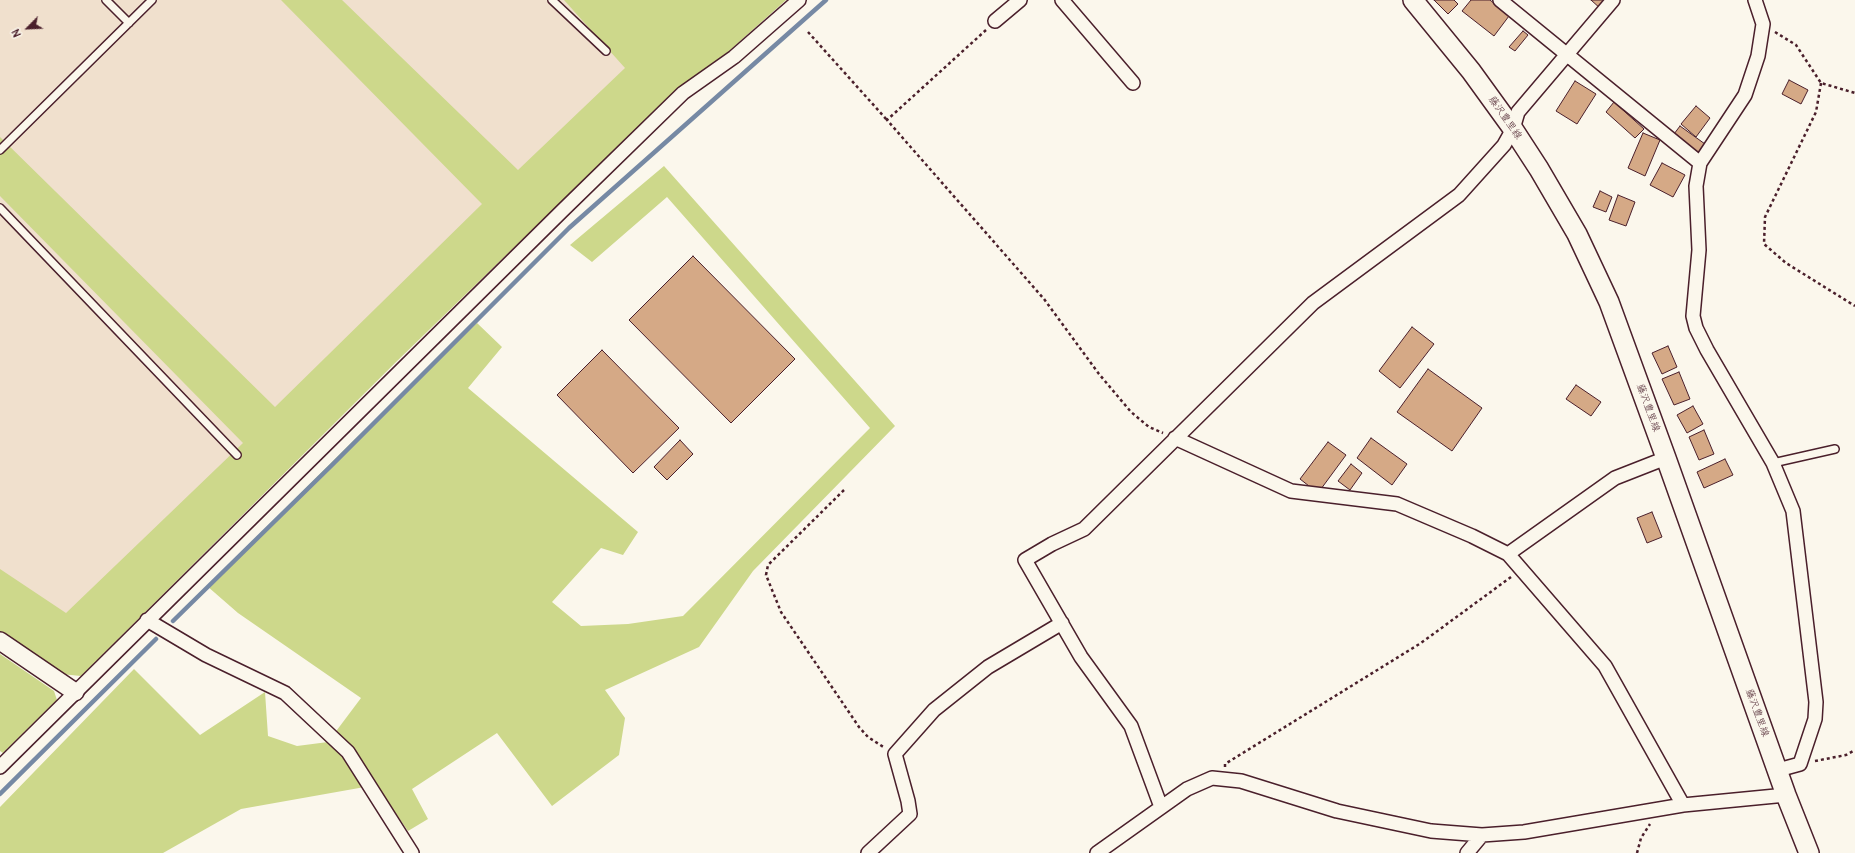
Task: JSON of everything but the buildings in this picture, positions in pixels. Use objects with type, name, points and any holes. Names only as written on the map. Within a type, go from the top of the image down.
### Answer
[{"type":"main road","name":"藤沢豊里線","points":[[1413,0],[1471,71],[1513,129],[1539,169],[1576,234],[1609,302],[1786,795],[1809,853]]},
{"type":"street","points":[[0,767],[683,93],[734,57],[799,0]]},
{"type":"street","points":[[995,21],[1020,0]]},
{"type":"street","points":[[1062,0],[1133,82]]},
{"type":"street","points":[[1500,0],[1700,163]]},
{"type":"street","points":[[1161,807],[1131,726],[1080,658],[1062,623],[1025,560],[1052,544],[1084,529],[1313,303],[1460,195],[1504,145],[1513,129],[1518,112],[1613,0]]},
{"type":"street","points":[[1755,0],[1763,24],[1758,56],[1745,95],[1700,163],[1696,186],[1699,250],[1693,316],[1696,328],[1706,350],[1773,463],[1793,511],[1816,702],[1815,719],[1800,764],[1778,770]]},
{"type":"street","points":[[1175,438],[1291,491],[1398,504],[1472,536],[1508,554],[1605,666],[1684,805]]},
{"type":"street","points":[[1508,554],[1615,478],[1666,458]]},
{"type":"street","points":[[148,620],[206,655],[285,693],[348,752],[412,853]]},
{"type":"street","points":[[868,853],[910,814],[896,754],[934,710],[988,667],[1062,623]]},
{"type":"street","points":[[0,642],[75,692]]},
{"type":"street","points":[[1102,851],[1187,789],[1212,778],[1241,781],[1344,813],[1430,831],[1482,835],[1524,832],[1684,805],[1786,795]]},
{"type":"street","points":[[1467,853],[1482,835]]},
{"type":"lane","points":[[106,0],[129,23]]},
{"type":"lane","points":[[0,150],[152,0]]},
{"type":"lane","points":[[552,0],[606,51]]},
{"type":"lane","points":[[0,208],[237,455]]},
{"type":"lane","points":[[1773,463],[1835,449]]},
{"type":"path","points":[[887,120],[995,21]]},
{"type":"path","points":[[1763,24],[1796,45],[1821,83],[1855,93]]},
{"type":"path","points":[[808,32],[1044,299],[1099,374],[1131,412],[1149,427],[1175,438]]},
{"type":"path","points":[[1821,83],[1816,112],[1765,218],[1764,244],[1786,263],[1855,306]]},
{"type":"path","points":[[844,490],[768,565],[766,575],[781,612],[859,727],[868,737],[896,754]]},
{"type":"path","points":[[1222,779],[1225,764],[1421,643],[1521,570]]},
{"type":"path","points":[[1800,764],[1846,755],[1855,750]]},
{"type":"path","points":[[1637,853],[1641,838],[1658,810]]},
{"type":"shaded area","points":[[0,0],[786,0],[729,51],[671,95],[398,360],[81,676],[0,633]]},
{"type":"green space","points":[[281,0],[342,0],[518,170],[625,68],[564,0],[786,0],[729,51],[671,95],[398,360],[81,676],[61,674],[0,633],[0,569],[66,613],[243,443],[0,196],[0,137],[275,407],[482,204]]},
{"type":"green space","points":[[664,166],[895,426],[753,571],[699,647],[605,690],[625,718],[619,755],[552,806],[497,733],[412,789],[428,819],[408,831],[376,785],[241,809],[163,853],[0,853],[0,807],[134,669],[200,735],[265,692],[268,736],[297,746],[328,742],[361,698],[238,613],[207,586],[355,439],[477,323],[502,347],[468,388],[638,532],[623,555],[601,548],[552,602],[581,626],[628,624],[683,616],[870,428],[667,197],[592,262],[570,245]]},
{"type":"green space","points":[[0,654],[54,691],[57,700],[3,753],[0,751]]},
{"type":"waterway","points":[[173,621],[332,465],[569,228],[826,0]]},
{"type":"waterway","points":[[0,794],[156,639]]}]
